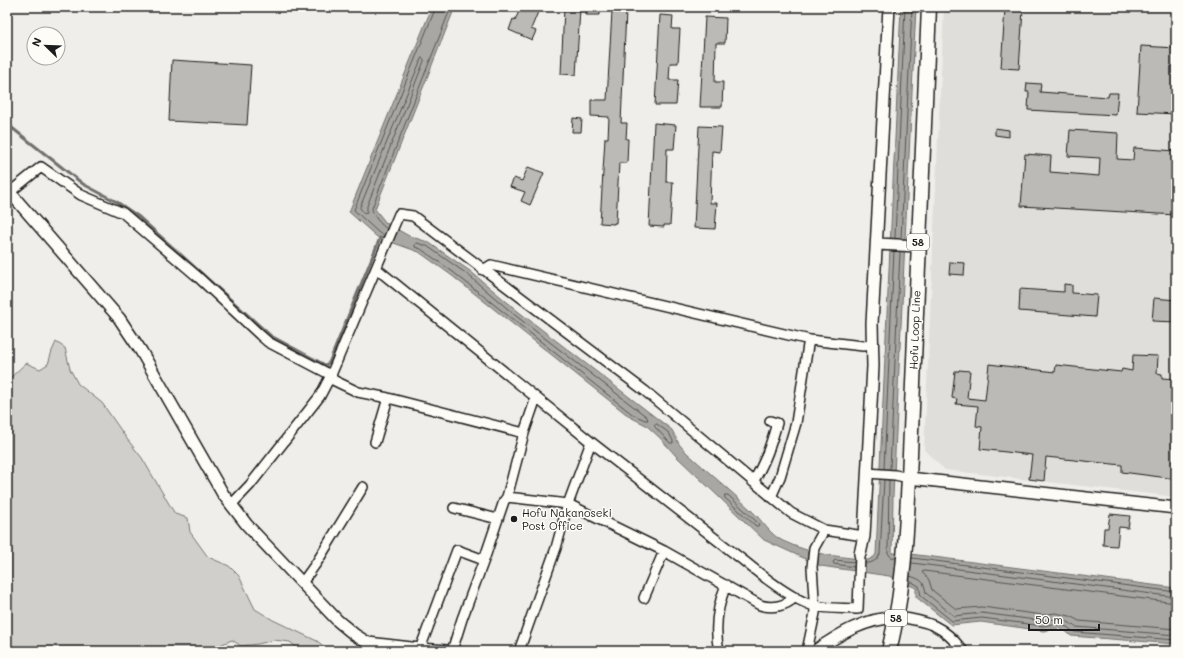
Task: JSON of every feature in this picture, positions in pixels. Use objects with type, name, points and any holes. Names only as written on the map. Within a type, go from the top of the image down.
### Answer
[{"type":"main road","name":"Hofu Loop Line","points":[[889,651],[897,617],[905,549],[902,476],[918,246],[929,7]]},
{"type":"street","points":[[377,269],[591,442],[763,577],[795,597],[815,606],[858,609],[860,554],[864,536],[869,473],[873,366],[872,345],[880,244],[889,7]]},
{"type":"street","points":[[447,651],[368,643],[355,635],[338,621],[247,525],[231,505],[223,494],[141,351],[119,318],[8,190],[41,167],[81,195],[123,213],[198,277],[268,342],[332,375],[333,380],[358,392],[388,398],[524,433]]},
{"type":"street","points":[[231,505],[250,485],[320,396],[332,375],[400,214],[413,216],[645,391],[791,513],[824,530],[864,536]]},
{"type":"street","points":[[880,244],[918,246]]},
{"type":"street","points":[[483,270],[491,265],[810,340],[863,346],[872,345]]},
{"type":"street","points":[[771,497],[780,477],[796,423],[810,340]]},
{"type":"street","points":[[375,442],[388,398]]},
{"type":"street","points":[[452,651],[504,501],[507,497],[524,433],[536,398]]},
{"type":"street","points":[[753,482],[761,469],[777,423],[770,421]]},
{"type":"street","points":[[519,651],[556,548],[568,504],[591,442]]},
{"type":"street","points":[[869,473],[1176,508]]},
{"type":"street","points":[[302,583],[317,562],[363,487]]},
{"type":"street","points":[[507,497],[568,504],[664,551],[760,605],[775,607],[791,601],[795,597]]},
{"type":"street","points":[[454,508],[498,519]]},
{"type":"street","points":[[807,651],[815,612],[812,567],[814,548],[824,530]]},
{"type":"street","points":[[420,649],[457,550],[484,560]]},
{"type":"street","points":[[644,598],[664,551]]},
{"type":"street","points":[[719,651],[716,627],[719,606],[726,585]]},
{"type":"street","points":[[815,651],[850,628],[871,620],[897,617],[920,620],[939,627],[963,651]]},
{"type":"shaded area","points":[[944,7],[1176,7],[1176,497],[945,470],[924,450]]},
{"type":"shaded area","points":[[56,342],[65,348],[70,369],[78,384],[102,403],[142,458],[175,514],[188,518],[190,532],[208,557],[229,566],[239,576],[255,609],[273,620],[317,641],[330,651],[301,651],[290,642],[274,640],[241,646],[232,640],[222,644],[216,651],[7,651],[7,378],[10,378],[26,363],[40,369],[48,364]]},
{"type":"water","points":[[432,7],[455,7],[375,209],[386,223],[409,236],[428,242],[470,271],[519,312],[672,430],[679,444],[686,452],[756,515],[778,538],[794,546],[815,552],[868,560],[876,554],[901,7],[916,7],[893,496],[892,553],[910,554],[1176,588],[1176,644],[1071,636],[1062,629],[1044,631],[981,622],[951,625],[916,597],[916,588],[889,576],[821,566],[764,540],[676,456],[646,425],[630,417],[451,275],[419,252],[377,237],[349,212]]},
{"type":"building","points":[[521,7],[540,7],[531,29],[536,31],[532,40],[509,30],[513,19],[515,20]]},
{"type":"building","points":[[586,7],[600,7],[600,15],[586,15]]},
{"type":"building","points":[[564,8],[580,9],[576,75],[561,74]]},
{"type":"building","points":[[1005,9],[1023,10],[1019,69],[1001,68]]},
{"type":"building","points":[[612,11],[626,11],[621,123],[627,123],[626,139],[628,139],[627,163],[619,163],[616,223],[614,224],[600,223],[605,138],[608,138],[609,117],[591,116],[591,100],[607,100]]},
{"type":"building","points":[[660,15],[673,16],[672,29],[680,29],[678,63],[670,63],[669,80],[678,80],[676,105],[655,105]]},
{"type":"building","points":[[705,17],[726,18],[725,43],[716,43],[715,82],[723,82],[722,107],[700,107]]},
{"type":"building","points":[[1141,46],[1176,48],[1176,114],[1137,112]]},
{"type":"building","points":[[172,60],[251,65],[247,125],[169,121]]},
{"type":"building","points":[[1027,83],[1041,84],[1040,92],[1108,97],[1109,93],[1118,93],[1116,115],[1028,110],[1029,92],[1026,92]]},
{"type":"building","points":[[573,118],[582,119],[581,132],[572,132]]},
{"type":"building","points":[[654,123],[676,125],[674,149],[667,149],[666,182],[673,182],[670,225],[664,225],[664,227],[649,226]]},
{"type":"building","points":[[699,126],[722,127],[720,152],[712,151],[710,203],[717,203],[715,229],[694,228]]},
{"type":"building","points":[[995,128],[1009,130],[1009,137],[995,135]]},
{"type":"building","points":[[1070,130],[1118,133],[1117,159],[1133,160],[1134,148],[1176,151],[1176,215],[1021,206],[1025,154],[1051,156],[1050,172],[1099,176],[1100,158],[1068,156]]},
{"type":"building","points":[[528,167],[544,173],[530,205],[521,201],[525,192],[510,187],[514,178],[522,181]]},
{"type":"building","points":[[950,262],[965,263],[964,275],[949,274]]},
{"type":"building","points":[[1064,284],[1072,285],[1072,293],[1097,295],[1095,317],[1019,311],[1020,289],[1064,292]]},
{"type":"building","points":[[1154,298],[1176,300],[1176,322],[1152,321]]},
{"type":"building","points":[[1133,355],[1158,356],[1157,373],[1162,374],[1162,378],[1176,379],[1176,479],[1122,472],[1122,465],[1046,457],[1044,481],[1029,479],[1032,455],[980,449],[982,427],[976,426],[978,406],[956,404],[957,399],[952,398],[955,371],[959,370],[970,371],[967,398],[985,400],[989,364],[1055,372],[1056,365],[1121,372],[1122,369],[1132,371]]},
{"type":"building","points":[[1110,514],[1130,516],[1128,528],[1119,527],[1117,546],[1103,545],[1104,528],[1108,528]]},
{"type":"waterway","points":[[7,124],[83,184],[117,202],[139,217],[271,336],[325,365],[329,363],[380,238]]},
{"type":"place","name":"Hofu Nakanoseki Post Office","points":[[514,519]]}]
